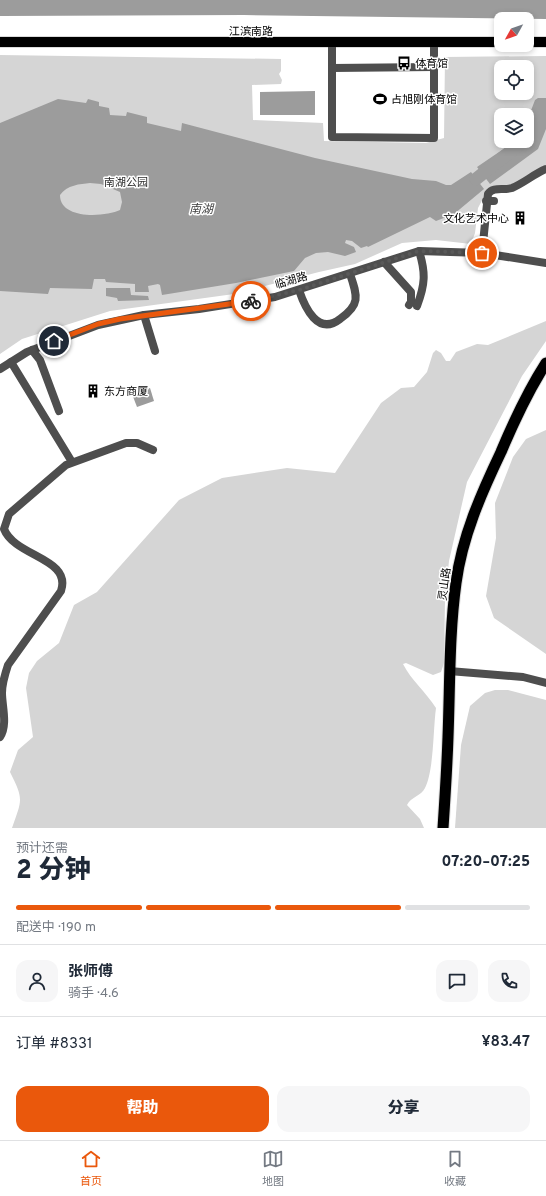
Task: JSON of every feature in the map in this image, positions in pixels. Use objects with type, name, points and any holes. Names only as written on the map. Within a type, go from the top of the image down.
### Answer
[{"type":"highway","name":"灵山路","points":[[443,828],[448,738],[449,671],[456,582],[468,530],[517,415],[534,382],[546,363]]},
{"type":"main road","name":"江滨南路","points":[[0,42],[494,42]]},
{"type":"main road","points":[[534,42],[546,42]]},
{"type":"street","points":[[332,43],[332,137],[434,138],[434,42]]},
{"type":"street","points":[[332,68],[434,67]]},
{"type":"street","points":[[482,253],[490,201],[490,191],[511,188],[546,169]]},
{"type":"street","points":[[384,262],[411,292],[411,302],[413,306],[422,292],[425,275],[419,251]]},
{"type":"street","name":"临湖路","points":[[0,369],[32,350],[98,324],[144,315],[239,303],[299,290],[419,251],[482,253],[546,263]]},
{"type":"street","points":[[299,290],[314,318],[322,324],[334,324],[352,310],[355,305],[355,296],[350,274]]},
{"type":"street","points":[[144,315],[155,351]]},
{"type":"street","points":[[32,350],[40,360],[59,412]]},
{"type":"street","points":[[11,362],[72,462]]},
{"type":"street","points":[[0,737],[4,726],[2,692],[8,665],[61,591],[63,578],[61,573],[51,565],[15,544],[7,536],[4,529],[9,514],[72,462],[126,443],[137,443],[154,450]]},
{"type":"street","points":[[449,671],[522,677],[546,683]]},
{"type":"green space","name":"南湖公园","points":[[0,55],[281,59],[281,71],[279,74],[282,80],[281,84],[252,85],[253,120],[323,123],[324,141],[426,143],[444,138],[445,57],[546,56],[546,167],[508,187],[487,191],[478,208],[475,233],[471,244],[436,240],[402,243],[355,264],[234,294],[110,311],[22,339],[0,354]]},
{"type":"green space","points":[[546,321],[546,341],[522,376],[467,482],[449,561],[445,599],[444,663],[441,672],[433,675],[406,663],[403,664],[436,708],[432,761],[428,780],[423,791],[407,805],[420,819],[424,828],[12,828],[20,800],[18,788],[10,772],[18,750],[33,737],[26,688],[29,673],[37,661],[59,643],[74,605],[97,592],[179,500],[222,478],[287,468],[335,473],[381,403],[401,388],[414,387],[427,372],[433,353],[436,350],[441,353],[446,361],[450,361],[456,352],[477,344],[488,345]]},
{"type":"green space","points":[[546,430],[546,654],[494,618],[486,596],[496,538],[495,503],[513,457],[526,439]]},
{"type":"green space","points":[[495,690],[508,690],[546,700],[546,828],[455,828],[461,745],[470,706],[485,693]]},
{"type":"water","points":[[0,0],[546,0],[546,19],[534,19],[534,12],[494,12],[494,18],[244,15],[0,16]]},
{"type":"water","points":[[315,91],[315,115],[260,115],[260,92]]},
{"type":"water","points":[[538,98],[546,98],[546,129],[538,149],[490,184],[477,167],[505,148],[534,148],[534,108],[532,108],[535,100]]},
{"type":"water","name":"南湖","points":[[58,99],[86,103],[88,99],[99,102],[99,106],[109,108],[110,115],[126,116],[127,112],[147,117],[147,123],[181,131],[182,123],[315,158],[412,179],[436,181],[446,185],[451,185],[471,172],[484,189],[454,214],[436,221],[430,217],[368,247],[361,248],[352,241],[346,240],[345,243],[354,247],[356,252],[345,256],[328,252],[316,253],[305,258],[294,271],[236,283],[162,295],[160,285],[158,284],[148,286],[149,292],[135,292],[135,284],[106,282],[105,279],[94,279],[92,289],[50,288],[48,294],[0,291],[0,123]],"holes":[[[90,183],[101,184],[120,192],[122,202],[120,210],[94,215],[75,213],[67,209],[62,203],[60,195],[70,187]]]},
{"type":"water","points":[[106,288],[130,288],[131,295],[148,296],[149,300],[118,301],[117,298],[106,296]]},
{"type":"water","points":[[150,388],[154,401],[137,407],[132,394]]},
{"type":"waterway","points":[[476,179],[515,148]]},
{"type":"way so far","points":[[251,301],[275,297],[299,290],[419,251],[432,250],[482,253]]},
{"type":"place","name":"体育馆","points":[[404,63]]},
{"type":"place","name":"占旭刚体育馆","points":[[380,99]]},
{"type":"place","name":"文化艺术中心","points":[[520,218]]},
{"type":"place","name":"东方商厦","points":[[93,391]]},
{"type":"route","points":[[54,341],[98,324],[120,319],[251,301]]}]
